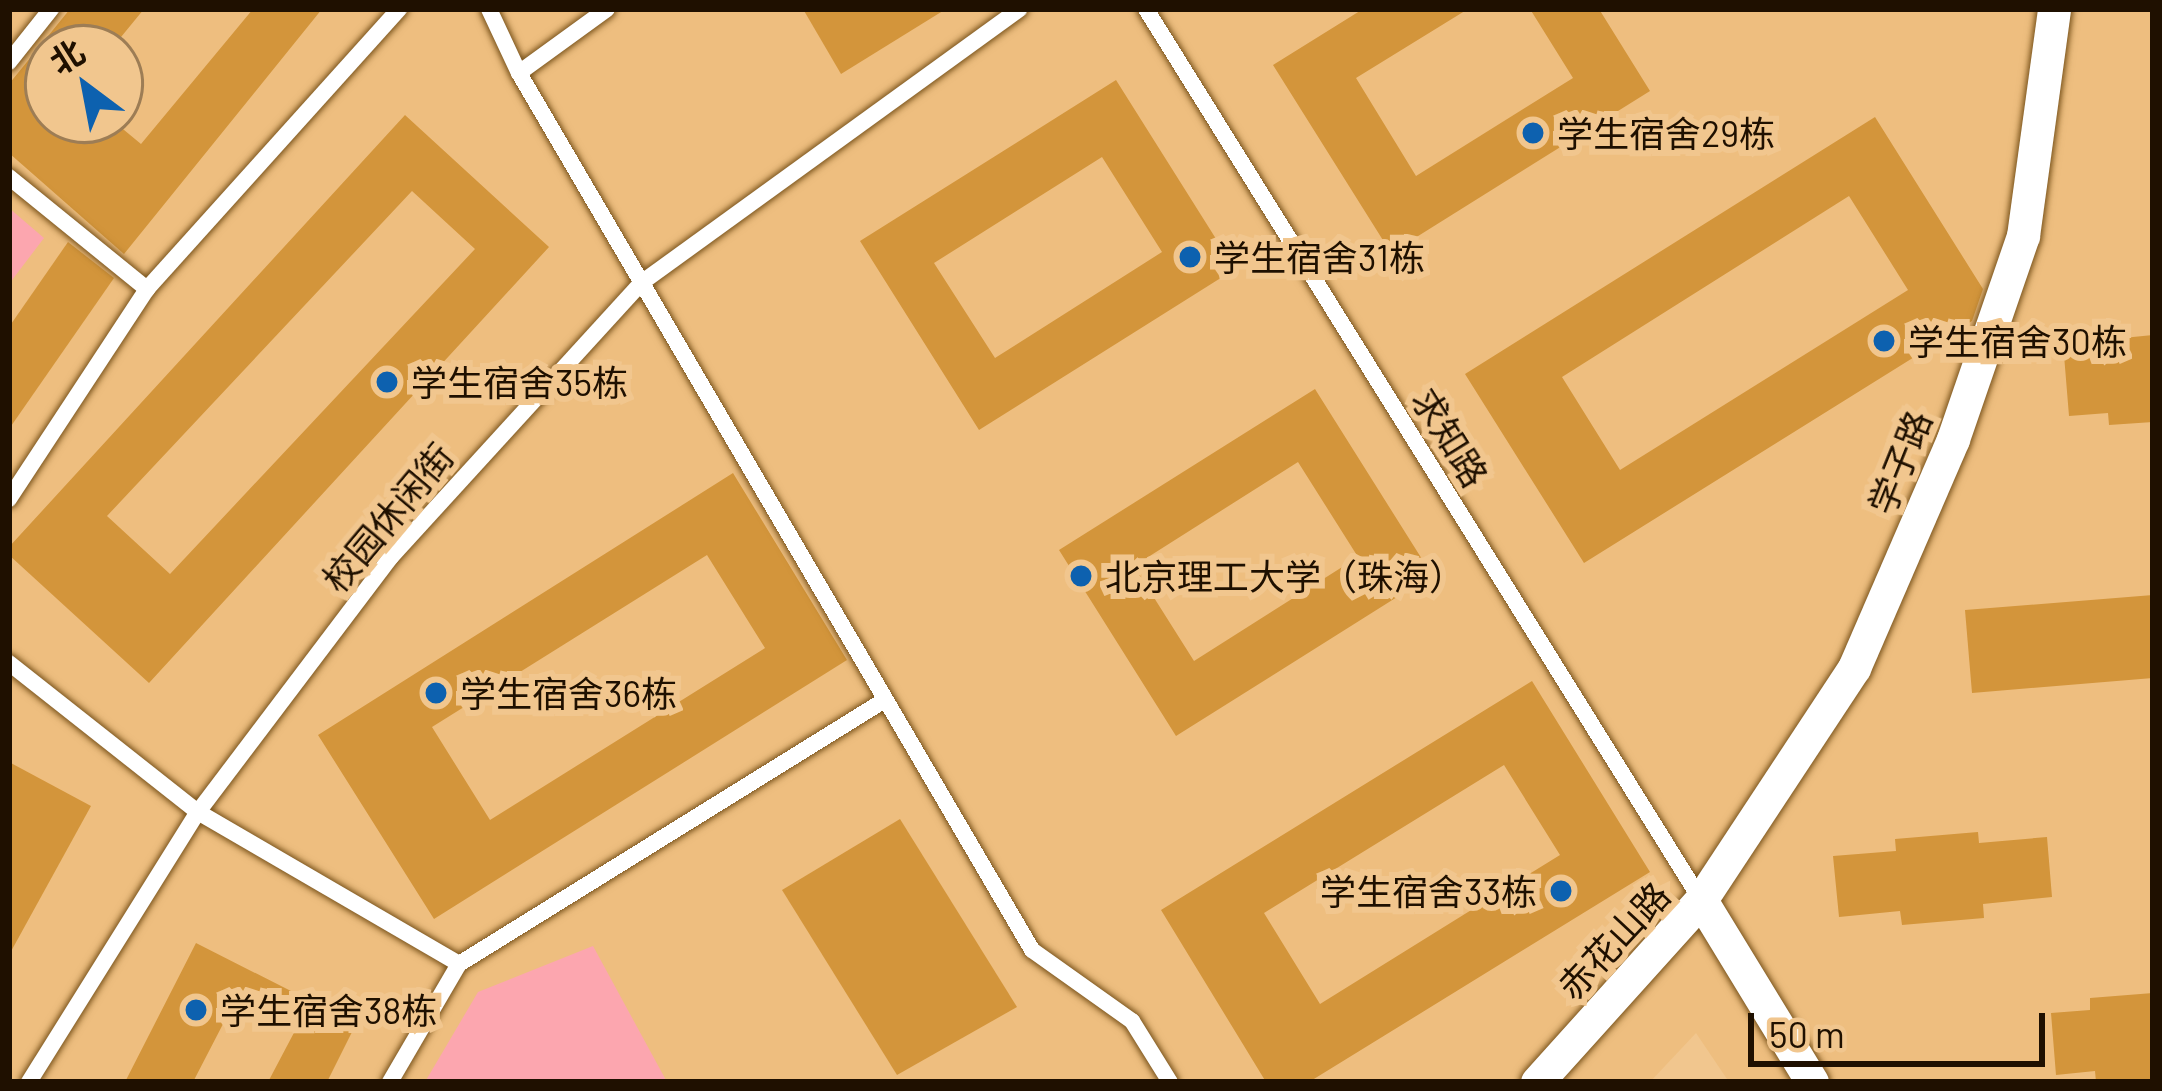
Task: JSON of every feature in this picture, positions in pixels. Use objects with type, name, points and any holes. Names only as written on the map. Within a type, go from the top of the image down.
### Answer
[{"type":"street","name":"学子路","points":[[1701,900],[1854,668],[1953,439],[2023,236],[2054,9]]},
{"type":"street","name":"赤花山路","points":[[1537,1082],[1701,900],[1812,1082]]},
{"type":"lane","points":[[9,62],[51,9]]},
{"type":"lane","points":[[9,499],[147,289],[399,9]]},
{"type":"lane","points":[[489,9],[519,73],[882,701],[1032,950],[1132,1021],[1170,1082]]},
{"type":"lane","points":[[519,73],[607,9]]},
{"type":"lane","name":"校园休闲街","points":[[29,1082],[198,812],[391,557],[641,283],[1019,9]]},
{"type":"lane","name":"求知路","points":[[1146,9],[1701,900]]},
{"type":"lane","points":[[9,177],[147,289]]},
{"type":"lane","points":[[9,663],[198,812],[459,964]]},
{"type":"lane","points":[[390,1082],[459,964],[882,701]]},
{"type":"shaded area","name":"北京理工大学（珠海）","points":[[9,9],[2153,9],[2153,1082],[1729,1082],[1696,1033],[1650,1082],[9,1082]]},
{"type":"shaded area","points":[[9,208],[44,238],[9,284]]},
{"type":"shaded area","points":[[593,946],[667,1082],[425,1082],[478,992]]},
{"type":"building","points":[[70,9],[144,9],[132,24],[58,24]]},
{"type":"building","points":[[253,9],[322,9],[124,254],[9,153],[9,84],[24,66],[24,144],[144,144]]},
{"type":"building","points":[[803,9],[946,9],[841,74]]},
{"type":"building","name":"学生宿舍29栋","points":[[1363,9],[1468,9],[1356,78],[1416,176],[1573,78],[1530,9],[1599,9],[1650,91],[1391,253],[1273,65]]},
{"type":"building","name":"学生宿舍31栋","points":[[1116,80],[1235,269],[979,430],[860,241]],"holes":[[[1102,157],[1162,252],[995,358],[934,263]]]},
{"type":"building","name":"学生宿舍35栋","points":[[405,115],[549,247],[149,683],[9,555],[9,547]],"holes":[[[412,191],[475,249],[170,574],[107,516]]]},
{"type":"building","name":"学生宿舍30栋","points":[[1875,117],[1983,289],[1972,321],[1584,563],[1465,374]],"holes":[[[1849,196],[1908,290],[1620,470],[1562,377]]]},
{"type":"building","points":[[68,242],[114,278],[9,429],[9,327]]},
{"type":"building","points":[[2153,335],[2153,422],[2109,425],[2108,413],[2069,416],[2064,355],[2104,352],[2103,340]]},
{"type":"building","points":[[1315,389],[1432,575],[1176,736],[1059,550]],"holes":[[[1298,462],[1358,557],[1194,661],[1134,566]]]},
{"type":"building","name":"学生宿舍36栋","points":[[733,473],[847,660],[434,919],[318,735]],"holes":[[[707,555],[765,648],[490,820],[432,727]]]},
{"type":"building","points":[[2153,595],[2153,678],[1972,693],[1965,610]]},
{"type":"building","name":"学生宿舍33栋","points":[[1532,681],[1650,872],[1309,1082],[1266,1082],[1161,910]],"holes":[[[1504,765],[1560,855],[1320,1004],[1264,913]]]},
{"type":"building","points":[[9,762],[91,806],[9,955]]},
{"type":"building","points":[[900,819],[1017,1007],[897,1075],[782,890]]},
{"type":"building","points":[[1978,832],[1979,843],[2047,837],[2052,897],[1983,904],[1984,918],[1902,925],[1900,911],[1839,917],[1833,856],[1896,851],[1895,839]]},
{"type":"building","name":"学生宿舍38栋","points":[[196,943],[356,1024],[327,1082],[268,1082],[297,1027],[237,997],[193,1082],[125,1082]]},
{"type":"building","points":[[2153,993],[2153,1079],[2096,1082],[2095,1071],[2056,1075],[2051,1013],[2090,1010],[2090,998]]},
{"type":"place","name":"学生宿舍29栋","points":[[1533,133]]},
{"type":"place","name":"学生宿舍31栋","points":[[1190,257]]},
{"type":"place","name":"学生宿舍30栋","points":[[1884,341]]},
{"type":"place","name":"学生宿舍35栋","points":[[387,382]]},
{"type":"place","name":"北京理工大学（珠海）","points":[[1081,576]]},
{"type":"place","name":"学生宿舍36栋","points":[[436,693]]},
{"type":"place","name":"学生宿舍33栋","points":[[1561,891]]},
{"type":"place","name":"学生宿舍38栋","points":[[196,1010]]}]
